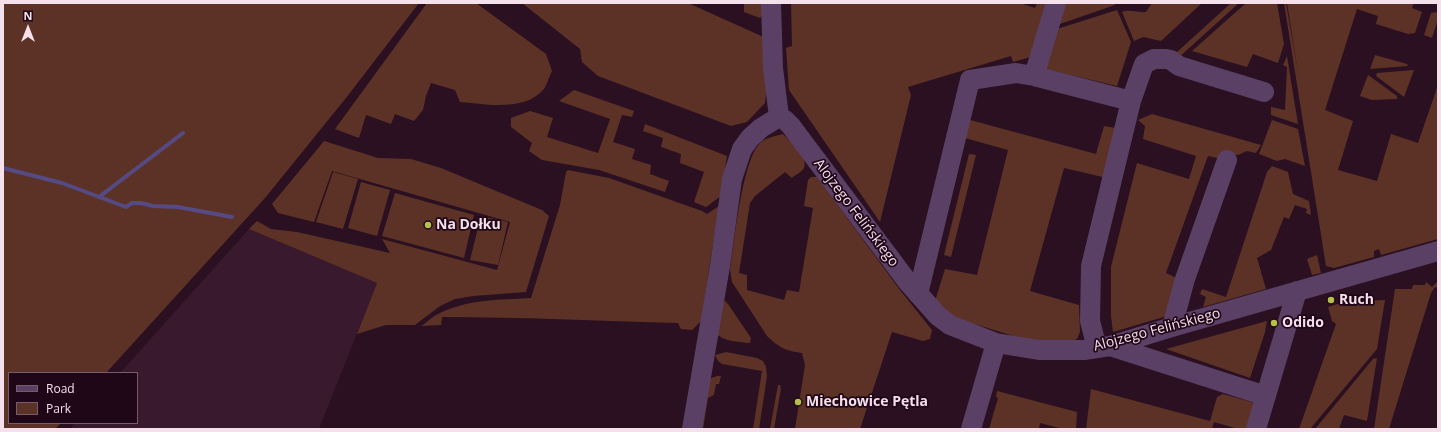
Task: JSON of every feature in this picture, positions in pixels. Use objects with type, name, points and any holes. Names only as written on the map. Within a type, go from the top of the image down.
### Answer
[{"type":"street","points":[[692,429],[720,266],[732,179],[742,149],[750,138],[761,128],[779,117],[773,68],[771,3]]},
{"type":"street","points":[[1034,76],[1056,3]]},
{"type":"street","points":[[1264,92],[1179,66],[1171,60],[1154,59],[1144,64],[1131,101],[1091,266],[1090,321],[1103,347],[1266,396]]},
{"type":"street","points":[[918,294],[970,80],[1016,73],[1034,76],[1131,101]]},
{"type":"street","name":"Alojzego Felińskiego","points":[[779,117],[786,120],[791,126],[918,294],[938,316],[950,325],[996,343],[1039,350],[1084,350],[1103,347],[1438,251]]},
{"type":"street","points":[[1172,326],[1185,279],[1228,160]]},
{"type":"street","points":[[1256,429],[1297,291]]},
{"type":"street","points":[[970,429],[996,343]]},
{"type":"shaded area","points":[[249,229],[377,283],[319,429],[70,429],[74,424],[138,424],[138,372],[121,372]]},
{"type":"green space","points":[[3,3],[419,3],[346,98],[265,198],[107,372],[8,372],[8,424],[60,424],[55,429],[3,429]]},
{"type":"green space","points":[[427,3],[476,3],[546,54],[552,71],[544,89],[536,96],[526,101],[516,104],[493,105],[460,102],[455,90],[431,83],[423,110],[414,121],[395,114],[391,124],[366,115],[359,138],[335,129]]},
{"type":"green space","points":[[522,3],[688,3],[768,39],[769,70],[765,103],[747,122],[731,126],[598,76],[582,62],[580,49]]},
{"type":"green space","points":[[744,3],[767,3],[767,10],[760,18],[744,12]]},
{"type":"green space","points":[[791,3],[1020,3],[1035,8],[1037,3],[1046,3],[1034,56],[1013,62],[1011,56],[908,87],[911,95],[880,222],[789,90],[786,48],[792,46]]},
{"type":"green space","points":[[1061,3],[1114,3],[1115,5],[1057,25]]},
{"type":"green space","points":[[1152,3],[1202,3],[1161,41],[1143,37],[1134,41],[1122,12],[1146,12]]},
{"type":"green space","points":[[1231,3],[1239,3],[1177,59],[1177,52]]},
{"type":"green space","points":[[1246,3],[1277,3],[1284,44],[1278,63],[1253,54],[1247,67],[1192,51]]},
{"type":"green space","points":[[1284,3],[1286,3],[1299,78],[1287,3],[1414,3],[1412,8],[1422,12],[1415,33],[1408,34],[1376,24],[1378,16],[1357,9],[1325,110],[1353,121],[1338,170],[1377,181],[1391,134],[1418,143],[1438,85],[1438,239],[1381,255],[1379,249],[1374,251],[1374,257],[1334,268],[1326,266]]},
{"type":"green space","points":[[1117,10],[1131,42],[1117,86],[1045,69],[1054,30]]},
{"type":"green space","points":[[1438,12],[1438,19],[1432,38],[1424,35],[1431,13]]},
{"type":"green space","points":[[1375,55],[1407,64],[1408,66],[1370,69]]},
{"type":"green space","points":[[1287,56],[1298,124],[1271,115],[1271,107],[1285,110],[1287,67],[1283,65]]},
{"type":"green space","points":[[1414,70],[1404,97],[1376,76],[1377,73]]},
{"type":"green space","points":[[1368,75],[1397,96],[1397,99],[1372,100],[1360,96]]},
{"type":"green space","points":[[574,90],[634,111],[632,117],[622,115],[613,142],[635,149],[632,159],[651,165],[650,174],[669,181],[665,192],[599,170],[542,160],[529,151],[532,143],[511,127],[511,118],[530,111],[553,118],[547,137],[598,153],[610,119],[559,101]]},
{"type":"green space","points":[[1152,114],[1261,145],[1256,153],[1247,151],[1238,155],[1230,154],[1227,160],[1208,156],[1166,273],[1179,279],[1167,316],[1113,332],[1111,316],[1111,267],[1137,163],[1189,179],[1196,156],[1143,139],[1145,126],[1138,120]]},
{"type":"green space","points":[[970,120],[1096,154],[1104,126],[1121,129],[1107,178],[1064,168],[1030,291],[1079,305],[1080,332],[1077,339],[1067,342],[1023,339],[965,321],[948,314],[935,301],[945,269],[977,275],[1008,150],[965,138]]},
{"type":"green space","points":[[1272,120],[1298,129],[1305,166],[1285,159],[1277,161],[1259,154]]},
{"type":"green space","points":[[645,124],[727,156],[721,196],[706,207],[694,202],[704,172],[680,163],[681,154],[661,147],[663,138],[643,131]]},
{"type":"green space","points":[[783,134],[801,154],[805,164],[802,171],[792,178],[785,172],[755,196],[750,203],[739,273],[747,275],[747,290],[784,300],[787,290],[799,292],[813,208],[804,206],[808,180],[811,177],[817,177],[900,290],[932,330],[930,339],[923,341],[892,332],[860,429],[795,429],[805,365],[802,353],[783,348],[767,336],[732,282],[730,270],[735,235],[744,181],[749,165],[754,152],[762,141],[770,137]]},
{"type":"green space","points":[[324,141],[378,158],[411,159],[441,168],[542,210],[549,216],[526,292],[473,296],[455,299],[440,306],[415,325],[386,325],[357,334],[377,283],[249,229],[257,221],[271,229],[297,232],[390,253],[382,239],[497,270],[510,222],[332,171],[314,222],[278,213],[272,204]]},
{"type":"green space","points":[[969,154],[976,155],[951,257],[944,255]]},
{"type":"green space","points":[[1272,166],[1288,172],[1293,194],[1309,201],[1311,215],[1306,213],[1307,209],[1295,205],[1289,219],[1284,217],[1271,250],[1257,258],[1266,289],[1203,307],[1206,297],[1200,294],[1202,289],[1226,297],[1267,172]]},
{"type":"green space","points":[[568,170],[609,178],[707,214],[719,206],[701,321],[692,330],[681,329],[678,323],[472,317],[442,317],[441,325],[421,326],[436,315],[459,306],[483,301],[531,298],[560,205],[566,172]]},
{"type":"green space","points":[[333,172],[358,179],[343,229],[316,222]]},
{"type":"green space","points":[[361,182],[390,190],[377,236],[348,228]]},
{"type":"green space","name":"Na Dołku","points":[[395,193],[474,215],[464,258],[382,236]]},
{"type":"green space","points":[[481,216],[508,222],[498,265],[470,260]]},
{"type":"green space","points":[[1317,255],[1321,273],[1312,275],[1307,259]]},
{"type":"green space","points":[[1438,281],[1438,288],[1435,287],[1431,293],[1389,429],[1374,429],[1395,289],[1412,289],[1413,285],[1425,285],[1426,282],[1432,287]]},
{"type":"green space","points":[[724,300],[751,338],[750,343],[722,338],[715,332]]},
{"type":"green space","points":[[1385,300],[1377,349],[1310,429],[1299,429],[1336,324],[1332,321],[1328,307],[1341,303],[1342,306],[1357,306],[1358,301]]},
{"type":"green space","points":[[1267,321],[1265,332],[1250,378],[1166,349]]},
{"type":"green space","points":[[726,352],[757,358],[763,361],[766,367],[767,376],[759,429],[753,429],[762,371],[722,364],[718,361],[715,355]]},
{"type":"green space","points":[[1377,358],[1367,421],[1344,415],[1339,429],[1315,429],[1373,359]]},
{"type":"green space","points":[[721,376],[719,384],[716,384],[714,395],[708,398],[703,429],[698,429],[709,379]]},
{"type":"green space","points":[[778,385],[780,385],[781,388],[774,429],[770,429]]},
{"type":"green space","points":[[1091,389],[1210,421],[1217,397],[1223,394],[1255,403],[1247,429],[1238,429],[1214,422],[1212,429],[1086,429]]},
{"type":"green space","points":[[997,391],[1077,412],[1076,429],[1063,429],[1040,423],[1039,429],[989,429],[998,398],[996,397]]},
{"type":"waterway","points":[[99,197],[183,133]]},
{"type":"waterway","points":[[3,168],[62,183],[126,207],[132,203],[141,203],[153,206],[178,207],[232,217]]},
{"type":"place","name":"Na Dołku","points":[[428,225]]},
{"type":"place","name":"Ruch","points":[[1331,300]]},
{"type":"place","name":"Odido","points":[[1274,323]]},
{"type":"place","name":"Miechowice Pętla","points":[[798,402]]}]
